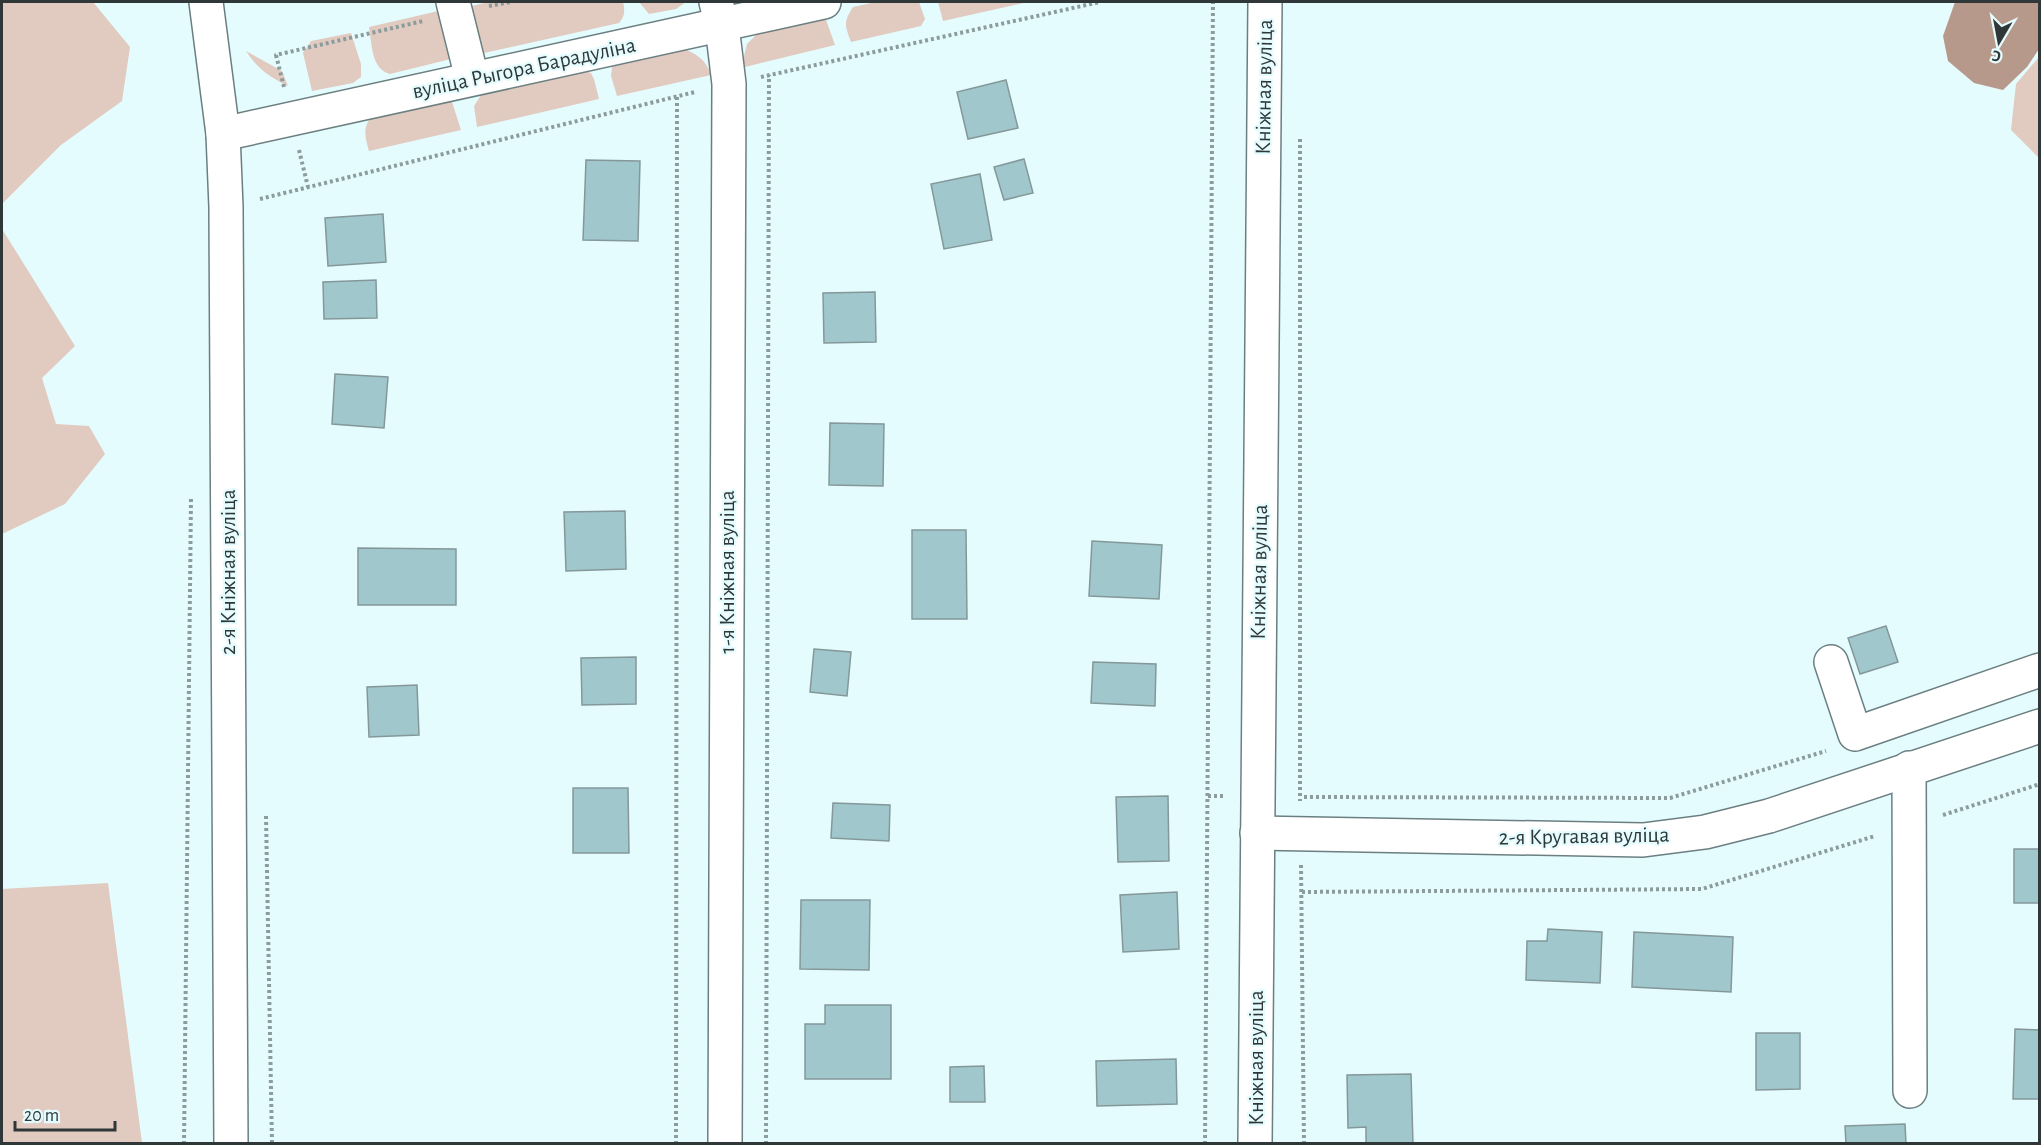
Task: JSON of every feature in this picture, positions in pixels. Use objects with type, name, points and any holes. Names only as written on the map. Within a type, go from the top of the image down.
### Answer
[{"type":"street","name":"2-я Кніжная вуліца","points":[[206,2],[224,134],[226,219],[231,1143]]},
{"type":"street","name":"вуліца Рыгора Барадуліна","points":[[224,134],[472,78],[719,14],[824,2]]},
{"type":"street","name":"Кніжная вуліца","points":[[1256,1143],[1265,2]]},
{"type":"street","points":[[455,8],[472,78]]},
{"type":"street","name":"1-я Кніжная вуліца","points":[[719,14],[729,84],[725,1143]]},
{"type":"street","points":[[1830,662],[1855,734],[2040,670]]},
{"type":"street","name":"2-я Кругавая вуліца","points":[[1257,833],[1642,840],[1705,832],[1769,816],[2040,726]]},
{"type":"street","points":[[1910,768],[1910,1091]]},
{"type":"path","points":[[276,55],[455,8],[511,2]]},
{"type":"path","points":[[254,200],[729,84],[1100,2]]},
{"type":"path","points":[[1205,1143],[1213,2]]},
{"type":"path","points":[[766,1143],[769,75]]},
{"type":"path","points":[[676,1143],[677,97]]},
{"type":"path","points":[[1300,132],[1300,797],[1670,798],[1827,751]]},
{"type":"path","points":[[184,1143],[191,489]]},
{"type":"path","points":[[1302,892],[1304,1143]]},
{"type":"shaded area","points":[[2,2],[93,2],[130,47],[122,101],[61,145],[2,204]]},
{"type":"shaded area","points":[[489,2],[623,2],[624,11],[619,23],[484,53],[477,49],[463,8]]},
{"type":"shaded area","points":[[639,2],[686,2],[676,9],[649,14]]},
{"type":"shaded area","points":[[876,2],[919,2],[925,19],[921,26],[851,42],[846,24],[853,7]]},
{"type":"shaded area","points":[[938,2],[1028,2],[943,21]]},
{"type":"shaded area","points":[[1955,2],[2039,2],[2039,49],[2027,67],[2003,90],[1974,83],[1948,61],[1943,36]]},
{"type":"shaded area","points":[[447,9],[459,57],[390,74],[379,67],[374,55],[369,27]]},
{"type":"shaded area","points":[[825,17],[835,45],[741,68],[747,44],[762,29]]},
{"type":"shaded area","points":[[351,33],[361,64],[361,77],[353,83],[312,91],[303,53],[311,41]]},
{"type":"shaded area","points":[[676,46],[698,56],[711,75],[617,96],[611,76],[612,67],[625,58]]},
{"type":"shaded area","points":[[246,51],[282,71],[288,86],[264,72]]},
{"type":"shaded area","points":[[2039,57],[2039,158],[2011,130],[2016,84]]},
{"type":"shaded area","points":[[579,69],[591,73],[599,99],[477,127],[474,106],[483,92]]},
{"type":"shaded area","points":[[438,100],[452,102],[461,130],[369,151],[365,132],[373,115]]},
{"type":"shaded area","points":[[2,229],[75,346],[42,378],[56,424],[89,426],[105,454],[65,504],[2,534]]},
{"type":"shaded area","points":[[108,883],[142,1143],[2,1143],[2,889]]},
{"type":"building","points":[[1006,80],[1018,128],[968,139],[957,92]]},
{"type":"building","points":[[1024,159],[1033,193],[1004,200],[994,167]]},
{"type":"building","points":[[586,160],[640,161],[638,241],[583,240]]},
{"type":"building","points":[[980,174],[992,240],[944,249],[931,184]]},
{"type":"building","points":[[383,214],[386,262],[328,266],[325,218]]},
{"type":"building","points":[[376,280],[377,318],[324,319],[323,282]]},
{"type":"building","points":[[875,292],[876,342],[824,343],[823,293]]},
{"type":"building","points":[[335,374],[388,377],[384,428],[332,424]]},
{"type":"building","points":[[830,423],[884,424],[883,486],[829,485]]},
{"type":"building","points":[[625,511],[626,569],[566,571],[564,512]]},
{"type":"building","points":[[912,530],[966,530],[967,619],[912,619]]},
{"type":"building","points":[[1092,541],[1162,545],[1159,599],[1089,596]]},
{"type":"building","points":[[358,548],[456,549],[456,605],[358,605]]},
{"type":"building","points":[[1886,626],[1898,662],[1860,674],[1848,638]]},
{"type":"building","points":[[814,649],[851,652],[847,696],[810,692]]},
{"type":"building","points":[[636,657],[636,704],[582,705],[581,658]]},
{"type":"building","points":[[1093,662],[1156,664],[1155,706],[1091,703]]},
{"type":"building","points":[[417,685],[419,735],[369,737],[367,687]]},
{"type":"building","points":[[573,788],[628,788],[629,853],[573,853]]},
{"type":"building","points":[[1168,796],[1169,861],[1118,862],[1116,797]]},
{"type":"building","points":[[833,803],[890,805],[889,841],[831,838]]},
{"type":"building","points":[[2014,849],[2040,849],[2040,903],[2014,903]]},
{"type":"building","points":[[1177,892],[1179,949],[1123,952],[1120,895]]},
{"type":"building","points":[[801,900],[870,900],[869,970],[800,969]]},
{"type":"building","points":[[1548,929],[1602,932],[1600,983],[1526,980],[1527,941],[1547,941]]},
{"type":"building","points":[[1634,932],[1733,937],[1731,992],[1632,987]]},
{"type":"building","points":[[825,1005],[891,1005],[891,1079],[805,1079],[805,1024],[825,1024]]},
{"type":"building","points":[[2015,1029],[2040,1030],[2040,1099],[2013,1099]]},
{"type":"building","points":[[1756,1033],[1800,1033],[1800,1089],[1756,1090]]},
{"type":"building","points":[[1176,1059],[1177,1104],[1097,1106],[1096,1061]]},
{"type":"building","points":[[984,1066],[985,1102],[950,1102],[950,1067]]},
{"type":"building","points":[[1411,1074],[1413,1144],[1366,1144],[1366,1127],[1348,1128],[1347,1075]]},
{"type":"building","points":[[1905,1124],[1906,1144],[1846,1144],[1845,1126]]}]
